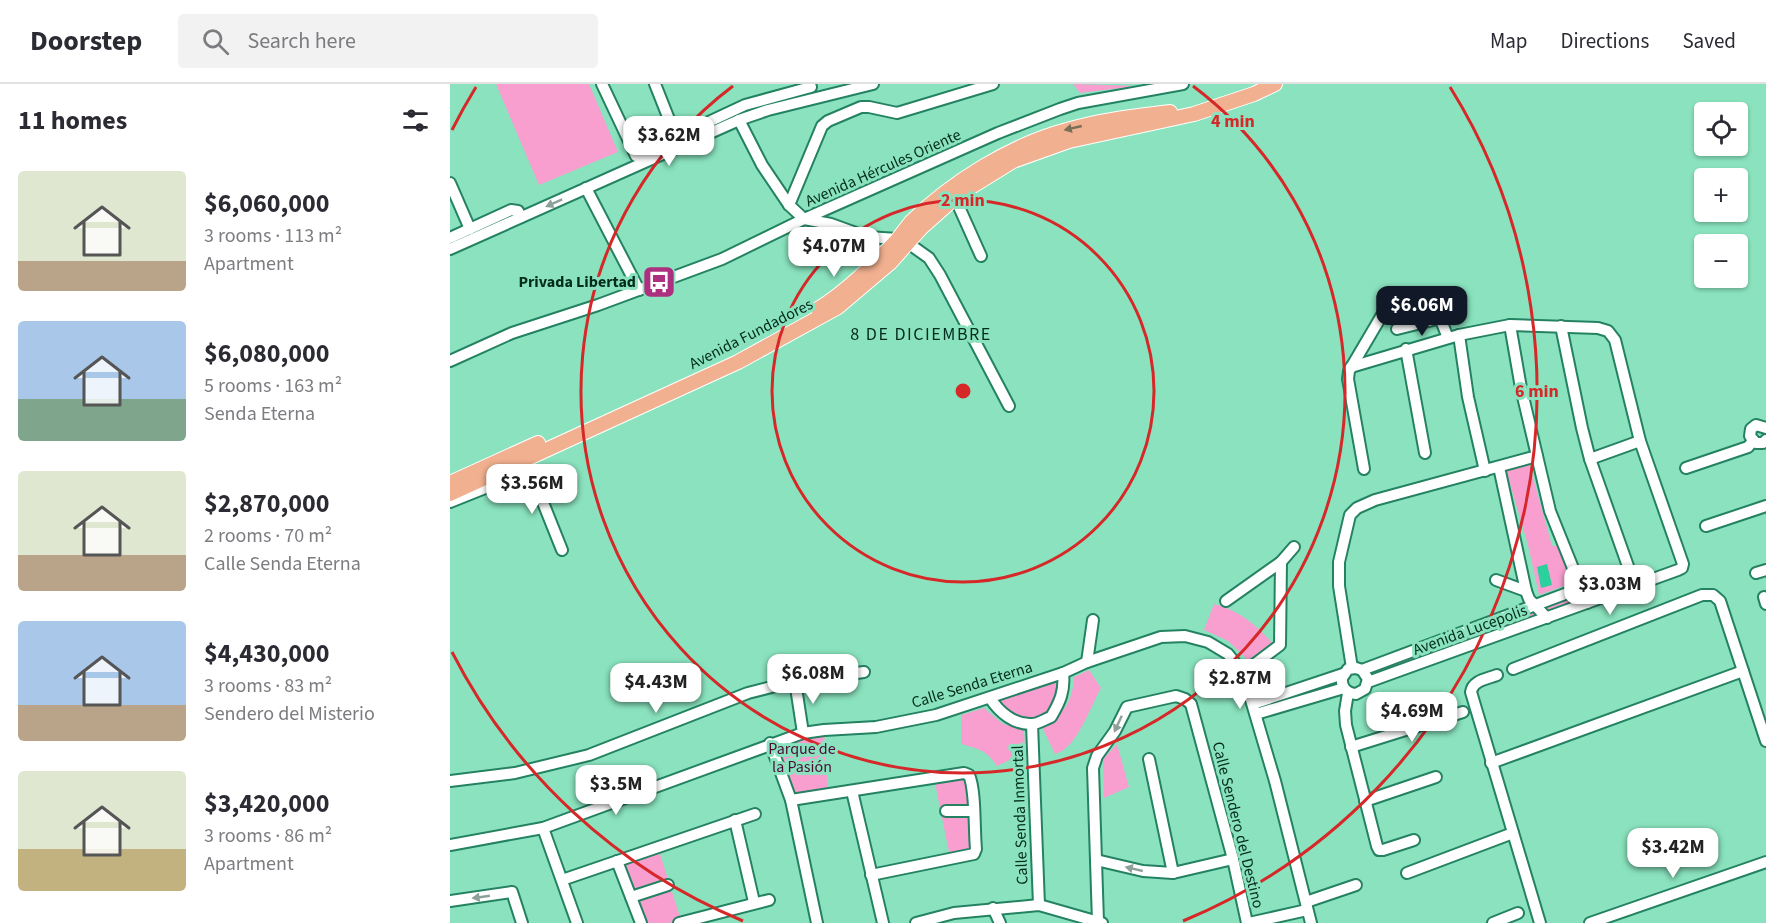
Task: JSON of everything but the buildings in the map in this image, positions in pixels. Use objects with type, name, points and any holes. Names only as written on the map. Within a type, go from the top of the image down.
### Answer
[{"type":"main road","name":"Avenida Fundadores","points":[[450,494],[738,362],[838,307],[890,263],[910,223],[953,187],[1008,152],[1065,130],[1131,116],[1183,110],[1256,84]]},
{"type":"main road","name":"Avenida Fundadores","points":[[450,483],[735,353],[806,316],[832,300],[873,263],[921,228],[955,198],[1013,161],[1070,141],[1194,114],[1254,94],[1275,84]]},
{"type":"main road","points":[[867,237],[873,263]]},
{"type":"street","points":[[602,84],[636,156],[745,105],[811,87]]},
{"type":"street","points":[[655,84],[676,137]]},
{"type":"street","points":[[450,249],[739,120],[768,110],[873,84]]},
{"type":"street","points":[[789,205],[822,126],[828,121],[861,107],[897,113],[993,84]]},
{"type":"street","name":"Avenida Hércules Oriente","points":[[450,361],[512,333],[598,306],[722,259],[804,219],[998,133],[1069,106],[1162,86],[1183,84]]},
{"type":"street","points":[[739,120],[762,165],[789,205],[804,219],[831,224],[867,237],[903,241],[929,258],[1009,406]]},
{"type":"street","points":[[450,183],[470,229]]},
{"type":"street","points":[[586,188],[639,290]]},
{"type":"street","points":[[955,198],[981,256]]},
{"type":"street","points":[[450,238],[511,210],[518,211],[521,217]]},
{"type":"street","points":[[1395,311],[1429,302],[1437,307],[1448,338]]},
{"type":"street","points":[[1364,469],[1348,378],[1351,367],[1382,315]]},
{"type":"street","points":[[1397,329],[1441,318]]},
{"type":"street","points":[[1351,367],[1406,349],[1510,325],[1598,328],[1608,331],[1615,340],[1640,441],[1590,459]]},
{"type":"street","points":[[1510,325],[1521,388],[1550,511],[1587,603]]},
{"type":"street","points":[[1561,326],[1570,376],[1590,459],[1635,586]]},
{"type":"street","points":[[1459,335],[1468,397],[1485,471]]},
{"type":"street","points":[[1406,349],[1425,453]]},
{"type":"street","points":[[1762,442],[1750,432],[1753,427],[1760,425],[1766,428]]},
{"type":"street","name":"Avenida Lucepolis","points":[[1255,709],[1346,690],[1359,693],[1365,689],[1368,682],[1682,568],[1683,564],[1640,441]]},
{"type":"street","points":[[1686,468],[1762,442]]},
{"type":"street","points":[[1352,671],[1339,573],[1350,515],[1357,508],[1375,500],[1537,456]]},
{"type":"street","points":[[494,485],[513,474],[524,460]]},
{"type":"street","points":[[1499,467],[1526,591],[1547,618]]},
{"type":"street","points":[[450,502],[530,470],[562,550]]},
{"type":"street","points":[[1706,526],[1766,506]]},
{"type":"street","points":[[1226,602],[1281,562],[1294,547]]},
{"type":"street","points":[[1243,673],[1280,645],[1281,562]]},
{"type":"street","points":[[1496,580],[1526,591]]},
{"type":"street","name":"Avenida Lucepolis","points":[[1255,709],[1309,686],[1581,588]]},
{"type":"street","points":[[1513,669],[1707,594],[1713,595],[1720,601],[1766,741]]},
{"type":"street","points":[[1088,662],[1093,620]]},
{"type":"street","name":"Calle Senda Eterna","points":[[450,845],[543,828],[770,743],[803,733],[876,727],[936,715],[1063,673],[1161,637],[1185,636],[1208,642],[1228,654],[1243,673],[1255,709],[1311,923]]},
{"type":"street","points":[[1352,671],[1367,675],[1368,682]]},
{"type":"street","points":[[1352,671],[1341,681],[1346,690],[1345,711],[1351,747],[1377,846],[1380,850],[1388,849],[1414,840]]},
{"type":"street","points":[[1491,763],[1743,671]]},
{"type":"street","points":[[450,781],[515,773],[589,755],[748,693],[795,681],[864,672]]},
{"type":"street","name":"Calle Senda Inmortal","points":[[990,698],[996,707],[1011,720],[1032,724],[1051,717],[1065,686],[1063,673]]},
{"type":"street","points":[[1497,675],[1477,682],[1472,686],[1471,692],[1540,923]]},
{"type":"street","points":[[795,681],[803,733]]},
{"type":"street","points":[[1309,686],[1313,697]]},
{"type":"street","name":"Calle Sendero del Destino","points":[[1100,922],[1096,860],[1095,760],[1115,732],[1127,707],[1176,696],[1191,704],[1248,923]]},
{"type":"street","points":[[1351,747],[1463,711]]},
{"type":"street","name":"Calle Senda Inmortal","points":[[1032,724],[1039,905]]},
{"type":"street","points":[[770,743],[791,800],[817,923]]},
{"type":"street","points":[[1149,759],[1173,873]]},
{"type":"street","points":[[791,800],[966,774],[971,780],[974,854],[871,875]]},
{"type":"street","points":[[1365,801],[1436,777]]},
{"type":"street","points":[[852,791],[883,923]]},
{"type":"street","points":[[946,811],[973,811]]},
{"type":"street","points":[[562,880],[754,814]]},
{"type":"street","points":[[735,820],[754,902]]},
{"type":"street","points":[[543,828],[578,923]]},
{"type":"street","points":[[1407,873],[1513,833]]},
{"type":"street","points":[[1096,860],[1143,871],[1173,873],[1233,859]]},
{"type":"street","points":[[618,861],[640,923]]},
{"type":"street","points":[[1590,923],[1766,862]]},
{"type":"street","points":[[631,897],[668,885]]},
{"type":"street","points":[[1248,923],[1307,906],[1356,885]]},
{"type":"street","points":[[450,901],[512,892],[522,923]]},
{"type":"street","points":[[679,923],[769,900]]},
{"type":"street","points":[[916,923],[954,913],[1039,905],[1100,922]]},
{"type":"street","points":[[993,908],[1000,923]]},
{"type":"street","points":[[1494,923],[1518,913]]},
{"type":"green space","points":[[496,84],[589,84],[618,152],[539,185]]},
{"type":"green space","points":[[1073,84],[1137,86],[1080,93]]},
{"type":"green space","points":[[1529,463],[1552,546],[1559,545],[1572,583],[1539,595],[1528,545],[1506,470]]},
{"type":"green space","points":[[1578,594],[1580,598],[1571,602],[1462,643],[1372,674],[1370,669],[1482,631]]},
{"type":"green space","points":[[1214,604],[1246,619],[1272,643],[1248,660],[1228,641],[1204,630]]},
{"type":"green space","points":[[1089,670],[1101,688],[1077,735],[1070,744],[1055,754],[1042,727],[1056,718],[1066,707],[1072,693],[1074,677]]},
{"type":"green space","points":[[1063,673],[1051,717],[1032,724],[1012,720],[990,698]]},
{"type":"green space","points":[[984,708],[1003,724],[1024,729],[1025,753],[997,766],[982,751],[961,744],[961,715]]},
{"type":"green space","name":"Parque de la Pasión","points":[[824,730],[828,794],[791,800],[770,743]]},
{"type":"green space","points":[[1117,744],[1129,787],[1104,798],[1103,759]]},
{"type":"green space","points":[[966,774],[976,849],[950,857],[934,778]]},
{"type":"green space","points":[[659,851],[681,920],[668,923],[642,923],[621,864]]},
{"type":"shaded area","points":[[1547,564],[1552,585],[1541,588],[1537,567]]},
{"type":"place","name":"Privada Libertad","points":[[659,282]]},
{"type":"district","name":"8 DE DICIEMBRE","points":[[921,334]]}]
